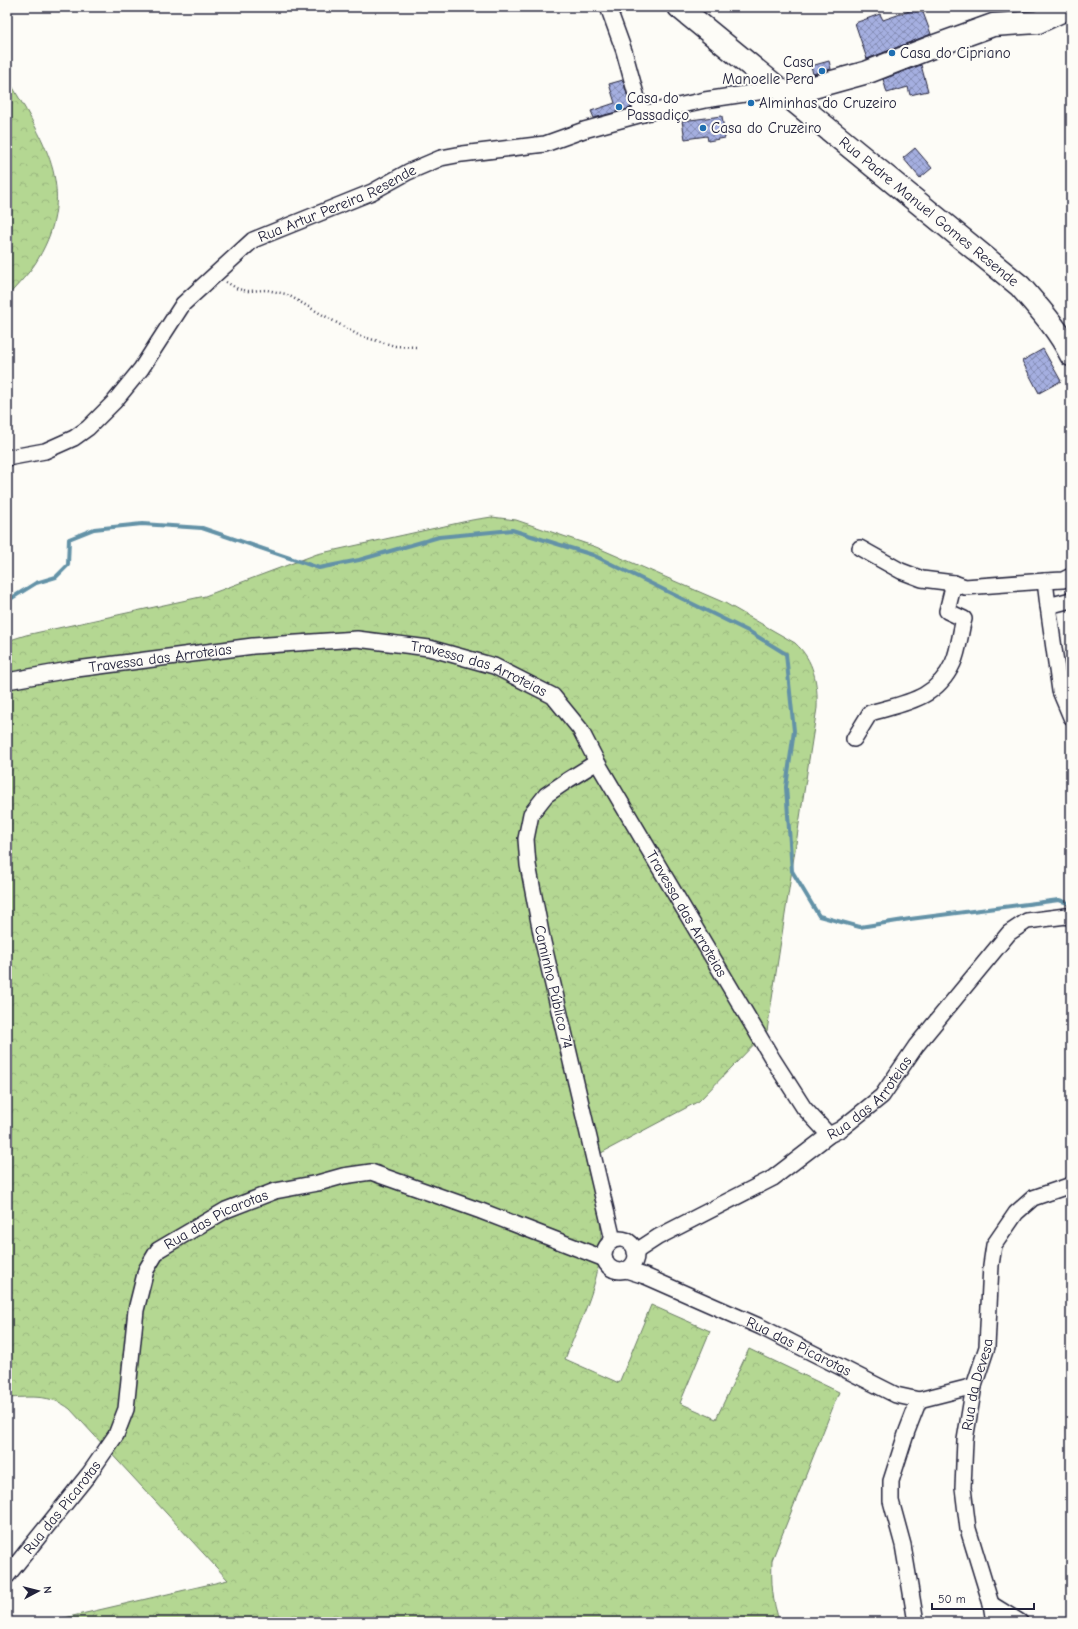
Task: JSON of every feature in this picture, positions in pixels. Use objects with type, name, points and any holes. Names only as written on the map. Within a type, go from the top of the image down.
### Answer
[{"type":"main road","name":"Rua Padre Manuel Gomes Resende","points":[[678,7],[769,88],[1020,286],[1043,313],[1071,355]]},
{"type":"main road","points":[[769,88],[868,72],[993,25],[1038,22],[1070,7]]},
{"type":"street","points":[[608,7],[624,51],[643,114]]},
{"type":"street","name":"Rua Artur Pereira Resende","points":[[7,458],[45,451],[74,438],[88,428],[114,402],[141,369],[183,304],[253,240],[372,192],[408,172],[441,158],[545,144],[584,130],[643,114],[769,88]]},
{"type":"street","points":[[860,548],[901,571],[922,579],[954,583],[964,586],[1063,580],[1071,576]]},
{"type":"street","points":[[1044,581],[1060,691],[1071,717]]},
{"type":"street","points":[[854,739],[870,713],[919,698],[941,683],[953,663],[964,619],[947,611],[954,583]]},
{"type":"street","points":[[1048,606],[1071,600]]},
{"type":"street","name":"Travessa das Arroteias","points":[[7,681],[69,670],[253,646],[357,639],[429,648],[494,666],[552,696],[580,728],[597,762],[772,1058],[804,1108],[829,1135]]},
{"type":"street","name":"Caminho Público 74","points":[[597,762],[546,795],[531,814],[526,839],[528,865],[542,938],[613,1240]]},
{"type":"street","name":"Rua das Arroteias","points":[[635,1252],[658,1237],[773,1178],[829,1135],[841,1129],[882,1096],[916,1046],[1009,933],[1027,921],[1066,916],[1071,918]]},
{"type":"street","name":"Rua das Picarotas","points":[[7,1576],[89,1474],[116,1435],[126,1409],[136,1310],[146,1270],[158,1250],[226,1210],[275,1191],[318,1183],[343,1176],[371,1172],[481,1211],[604,1260]]},
{"type":"street","name":"Rua da Devesa","points":[[994,1622],[991,1604],[968,1529],[963,1488],[965,1440],[974,1386],[987,1347],[991,1265],[994,1245],[1016,1212],[1033,1198],[1071,1185]]},
{"type":"street","points":[[622,1239],[627,1241],[633,1246],[635,1252],[634,1261],[626,1270],[620,1271],[613,1269],[608,1266],[604,1260],[605,1248],[613,1240],[622,1239]]},
{"type":"street","name":"Rua das Picarotas","points":[[626,1270],[645,1276],[761,1327],[896,1395],[919,1400],[974,1386]]},
{"type":"street","points":[[916,1622],[903,1545],[891,1501],[891,1482],[907,1431],[919,1400]]},
{"type":"street","points":[[991,1604],[1020,1622]]},
{"type":"path","points":[[215,274],[238,289],[248,291],[267,290],[286,294],[360,336],[396,346],[416,347]]},
{"type":"green space","points":[[7,77],[33,122],[43,143],[51,165],[56,187],[56,209],[50,233],[38,259],[7,297]]},
{"type":"green space","points":[[492,517],[516,520],[596,547],[725,603],[795,643],[807,657],[814,672],[817,690],[817,708],[767,1031],[699,1101],[586,1161],[599,1215],[601,1250],[595,1282],[590,1298],[565,1359],[619,1383],[651,1305],[710,1331],[680,1403],[716,1419],[749,1349],[839,1392],[772,1560],[775,1607],[780,1622],[47,1622],[228,1580],[70,1409],[63,1404],[48,1399],[32,1397],[7,1398],[7,641],[26,635],[205,596],[317,554],[472,520]]},
{"type":"building","points":[[921,7],[931,34],[867,59],[855,23],[880,14],[883,20]]},
{"type":"building","points":[[829,61],[831,69],[813,74],[811,66]]},
{"type":"building","points":[[921,65],[928,91],[910,95],[908,87],[887,93],[883,79]]},
{"type":"building","points":[[623,80],[631,108],[594,118],[591,111],[615,103],[609,84]]},
{"type":"building","name":"Casa do Cruzeiro","points":[[722,116],[725,138],[708,141],[707,136],[685,139],[682,121]]},
{"type":"building","points":[[915,148],[932,168],[920,178],[903,158]]},
{"type":"building","points":[[1043,349],[1061,381],[1039,393],[1022,361]]},
{"type":"waterway","points":[[7,601],[36,583],[56,577],[68,565],[69,539],[94,529],[142,524],[202,528],[319,568],[359,560],[439,537],[512,530],[593,555],[750,632],[786,654],[794,731],[786,787],[792,871],[819,916],[860,927],[910,919],[1059,900],[1071,904]]},
{"type":"place","name":"Casa do Cipriano","points":[[892,53]]},
{"type":"place","name":"Casa Manoelle Pera","points":[[822,71]]},
{"type":"place","name":"Alminhas do Cruzeiro","points":[[751,103]]},
{"type":"place","name":"Casa do Passadiço","points":[[619,107]]},
{"type":"place","name":"Casa do Cruzeiro","points":[[703,128]]}]
